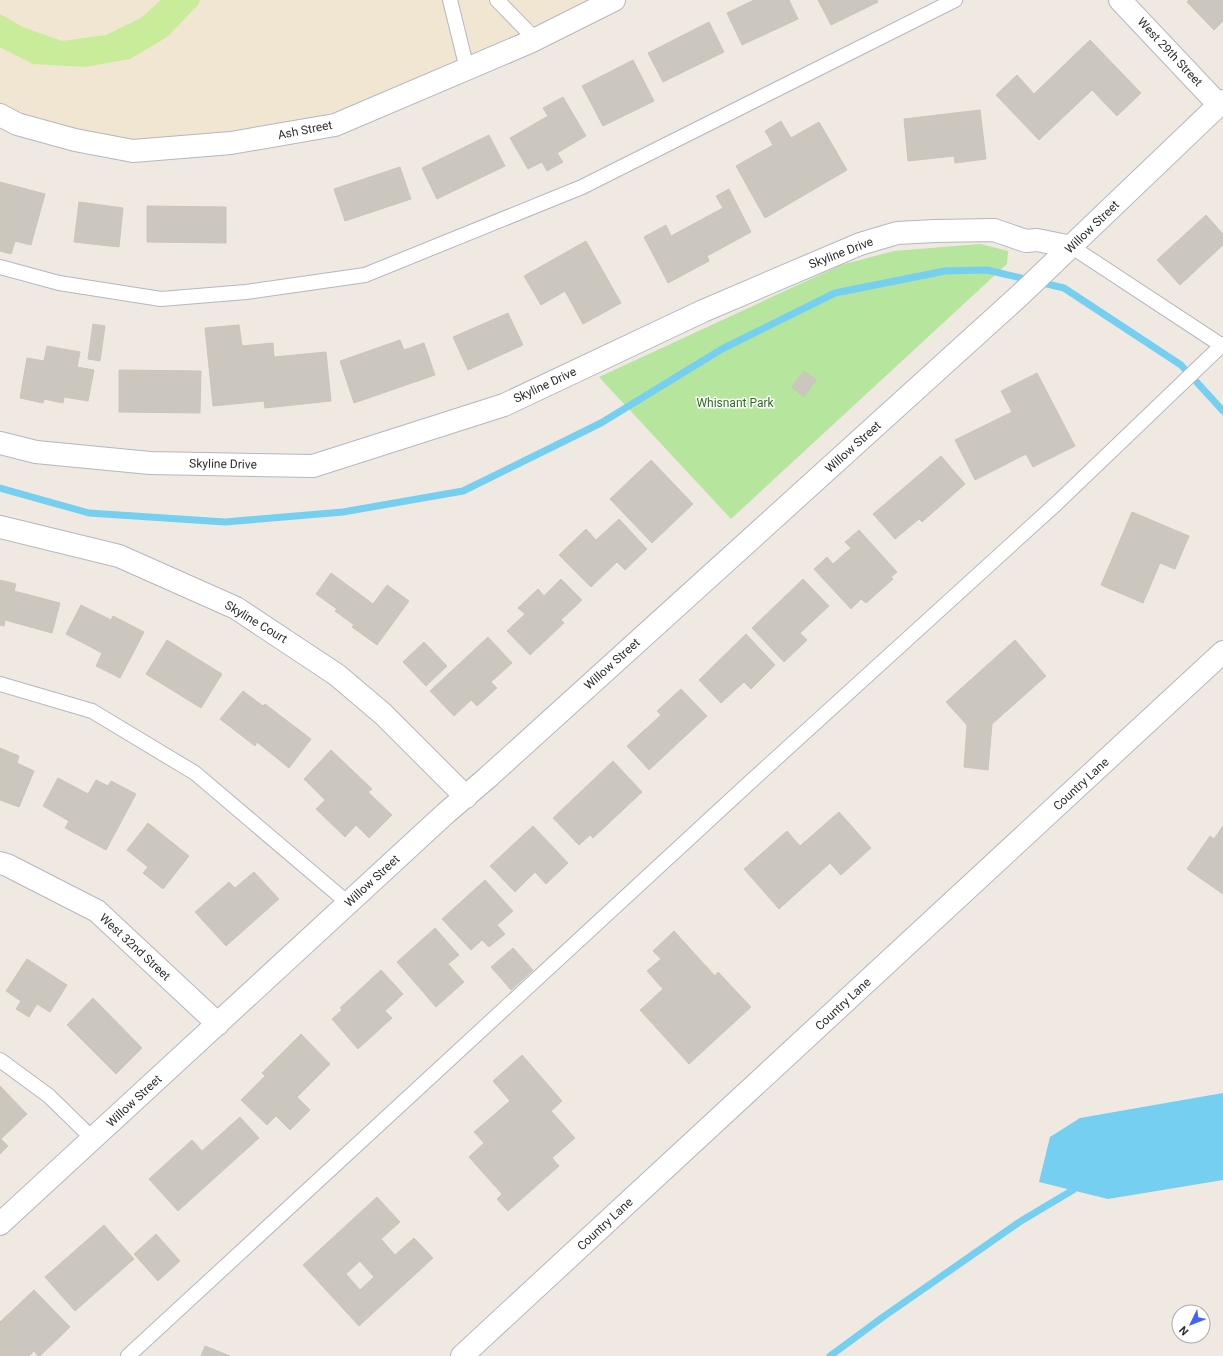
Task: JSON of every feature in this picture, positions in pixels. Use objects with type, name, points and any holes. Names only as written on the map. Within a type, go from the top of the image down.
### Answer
[{"type":"street","name":"Ash Street","points":[[0,115],[17,124],[74,140],[133,151],[231,143],[335,125],[535,39],[614,0]]},
{"type":"street","name":"West 29th Street","points":[[1120,0],[1221,103]]},
{"type":"street","name":"Willow Street","points":[[0,1224],[348,903],[1019,296],[1221,103]]},
{"type":"street","name":"Skyline Drive","points":[[0,442],[36,452],[150,463],[313,466],[504,405],[703,311],[860,244],[897,233],[994,230],[1026,241],[1037,240],[1065,253]]},
{"type":"street","name":"Skyline Court","points":[[0,527],[119,556],[236,608],[337,675],[383,714],[466,797]]},
{"type":"street","name":"Country Lane","points":[[462,1356],[1223,652]]},
{"type":"street","name":"West 32nd Street","points":[[0,863],[7,865],[97,911],[218,1024]]},
{"type":"lane","points":[[450,0],[467,69]]},
{"type":"lane","points":[[497,0],[535,39]]},
{"type":"lane","points":[[0,267],[59,283],[161,299],[246,292],[365,274],[582,187],[955,0]]},
{"type":"lane","points":[[128,1356],[743,789],[1057,503],[1222,344],[1065,253]]},
{"type":"lane","points":[[0,684],[92,711],[196,773],[348,903]]},
{"type":"lane","points":[[0,1060],[49,1096],[93,1139]]},
{"type":"shaded area","points":[[0,0],[614,0],[335,125],[133,151],[0,115]]},
{"type":"green space","points":[[161,0],[200,0],[198,5],[167,37],[130,59],[85,67],[33,64],[0,47],[0,14],[23,27],[62,41],[106,35],[141,18]]},
{"type":"green space","name":"Whisnant Park","points":[[980,244],[1008,251],[1007,264],[731,519],[599,377],[841,265],[894,251]]},
{"type":"water","points":[[1223,1093],[1223,1180],[1108,1199],[1039,1182],[1050,1137],[1080,1118]]},
{"type":"building","points":[[754,0],[789,0],[798,19],[742,45],[727,13]]},
{"type":"building","points":[[818,0],[877,0],[878,2],[831,25]]},
{"type":"building","points":[[1189,0],[1223,0],[1223,21],[1214,30],[1187,2]]},
{"type":"building","points":[[709,22],[724,52],[663,82],[648,53]]},
{"type":"building","points":[[1090,40],[1141,93],[1117,116],[1092,90],[1039,140],[996,95],[1017,75],[1034,94]]},
{"type":"building","points":[[633,60],[654,101],[603,126],[582,86]]},
{"type":"building","points":[[563,97],[586,136],[557,153],[563,162],[547,171],[542,162],[528,169],[510,138],[548,116],[543,108]]},
{"type":"building","points":[[980,110],[986,159],[955,163],[954,156],[908,161],[904,119]]},
{"type":"building","points":[[781,121],[791,138],[819,122],[847,170],[765,218],[736,166],[773,145],[765,131]]},
{"type":"building","points":[[489,135],[505,166],[437,199],[422,168]]},
{"type":"building","points":[[400,167],[411,199],[345,221],[334,189]]},
{"type":"building","points":[[0,182],[45,194],[31,245],[15,241],[11,254],[0,251]]},
{"type":"building","points":[[729,189],[751,232],[707,256],[709,261],[668,283],[644,237],[666,225],[671,236],[723,208],[716,196]]},
{"type":"building","points":[[79,202],[123,208],[119,247],[74,242]]},
{"type":"building","points":[[147,206],[226,207],[226,243],[147,242]]},
{"type":"building","points":[[1206,215],[1223,234],[1223,245],[1180,285],[1157,260]]},
{"type":"building","points":[[586,241],[621,303],[583,324],[565,291],[541,305],[524,276]]},
{"type":"building","points":[[508,313],[523,345],[468,370],[453,337]]},
{"type":"building","points":[[93,324],[105,326],[100,361],[88,359]]},
{"type":"building","points":[[239,325],[242,346],[273,343],[274,357],[326,352],[331,401],[265,408],[264,401],[213,406],[205,328]]},
{"type":"building","points":[[400,340],[404,350],[424,343],[435,375],[354,403],[340,361]]},
{"type":"building","points":[[47,346],[80,352],[77,367],[94,370],[88,401],[64,397],[63,403],[44,399],[43,403],[20,398],[27,358],[44,361]]},
{"type":"building","points":[[119,370],[201,371],[200,413],[119,412]]},
{"type":"building","points":[[804,371],[816,380],[804,397],[792,387]]},
{"type":"building","points":[[1037,373],[1075,446],[1033,467],[1026,454],[975,480],[955,440],[1012,412],[1001,391]]},
{"type":"building","points":[[941,456],[965,484],[922,522],[919,519],[895,539],[873,514]]},
{"type":"building","points":[[651,460],[693,504],[652,543],[610,499]]},
{"type":"building","points":[[1132,512],[1189,536],[1175,569],[1160,563],[1143,603],[1101,585]]},
{"type":"building","points":[[619,519],[647,549],[625,570],[617,562],[591,587],[559,555],[586,529],[596,540]]},
{"type":"building","points":[[859,530],[897,572],[891,577],[893,579],[866,603],[861,599],[851,609],[814,569],[827,557],[833,564],[851,548],[845,542]]},
{"type":"building","points":[[331,573],[373,604],[387,585],[409,601],[377,645],[352,627],[354,625],[335,611],[337,609],[316,594]]},
{"type":"building","points":[[561,579],[582,600],[561,620],[564,623],[530,655],[507,631],[525,614],[518,608],[538,589],[544,596]]},
{"type":"building","points":[[803,579],[829,606],[800,633],[807,640],[784,662],[752,628]]},
{"type":"building","points":[[0,580],[16,584],[14,591],[60,603],[52,633],[5,620],[4,626],[0,625]]},
{"type":"building","points":[[81,605],[111,620],[113,616],[144,632],[120,678],[96,666],[102,653],[66,634]]},
{"type":"building","points":[[746,634],[775,665],[751,689],[744,682],[721,703],[699,680]]},
{"type":"building","points":[[488,637],[512,663],[491,682],[497,688],[477,706],[471,700],[454,716],[430,691]]},
{"type":"building","points":[[167,640],[222,674],[201,708],[146,674]]},
{"type":"building","points":[[1015,640],[1046,676],[992,724],[988,770],[964,767],[967,725],[946,702]]},
{"type":"building","points":[[424,642],[447,666],[426,686],[403,662]]},
{"type":"building","points":[[681,689],[707,716],[649,770],[627,746],[661,715],[657,711]]},
{"type":"building","points":[[243,691],[263,706],[265,704],[311,739],[289,768],[257,742],[255,746],[220,719]]},
{"type":"building","points":[[0,748],[19,756],[17,763],[34,771],[19,807],[0,800]]},
{"type":"building","points":[[331,750],[372,789],[368,792],[392,815],[369,838],[356,825],[345,837],[316,809],[325,800],[304,779]]},
{"type":"building","points":[[613,761],[642,792],[593,838],[590,835],[579,845],[553,818]]},
{"type":"building","points":[[58,778],[88,794],[96,780],[108,786],[111,781],[136,794],[106,850],[65,828],[69,821],[43,806]]},
{"type":"building","points":[[839,812],[871,848],[841,875],[830,863],[779,909],[744,869],[787,831],[800,846]]},
{"type":"building","points":[[148,823],[189,856],[163,889],[143,873],[148,867],[127,850]]},
{"type":"building","points":[[533,826],[568,863],[546,884],[535,872],[515,892],[490,866]]},
{"type":"building","points":[[1223,826],[1223,894],[1187,869],[1210,836],[1214,839]]},
{"type":"building","points":[[254,872],[279,899],[226,946],[195,912],[229,882],[235,888]]},
{"type":"building","points":[[485,880],[513,911],[497,925],[505,934],[489,947],[482,940],[471,950],[442,919]]},
{"type":"building","points":[[435,928],[459,955],[448,964],[464,982],[436,1007],[397,962]]},
{"type":"building","points":[[674,931],[715,976],[718,972],[751,1007],[689,1064],[640,1010],[663,989],[647,971],[661,959],[653,951]]},
{"type":"building","points":[[513,948],[533,970],[511,990],[491,967]]},
{"type":"building","points":[[27,959],[67,985],[50,1012],[37,1004],[29,1017],[16,1009],[21,1001],[6,991]]},
{"type":"building","points":[[381,970],[403,994],[385,1011],[392,1018],[358,1049],[332,1019],[342,1010],[340,1008]]},
{"type":"building","points":[[93,998],[142,1048],[116,1074],[67,1025]]},
{"type":"building","points":[[301,1034],[330,1064],[297,1097],[310,1110],[290,1130],[276,1116],[267,1125],[241,1100],[265,1076],[262,1073]]},
{"type":"building","points":[[522,1055],[562,1101],[551,1111],[575,1138],[552,1158],[559,1166],[508,1211],[497,1199],[502,1194],[469,1157],[484,1143],[474,1132],[510,1101],[493,1081]]},
{"type":"building","points":[[0,1086],[27,1114],[1,1139],[8,1146],[0,1154]]},
{"type":"building","points":[[240,1117],[259,1138],[178,1211],[149,1179],[192,1140],[202,1151]]},
{"type":"building","points":[[377,1197],[400,1222],[381,1239],[395,1255],[414,1238],[433,1258],[359,1326],[303,1265]],"holes":[[[360,1261],[374,1277],[360,1290],[346,1274]]]},
{"type":"building","points":[[104,1225],[134,1259],[75,1311],[45,1277]]},
{"type":"building","points":[[156,1234],[180,1261],[158,1281],[134,1254]]},
{"type":"building","points":[[34,1290],[70,1327],[40,1356],[38,1356],[34,1351],[29,1356],[0,1356],[0,1322]]},
{"type":"building","points":[[205,1346],[230,1356],[201,1356]]},
{"type":"waterway","points":[[0,488],[89,513],[225,522],[343,512],[463,491],[601,423],[722,349],[835,293],[945,271],[987,270],[1064,288],[1181,365],[1223,411]]},
{"type":"waterway","points":[[830,1356],[883,1317],[1021,1221],[1073,1190]]}]
